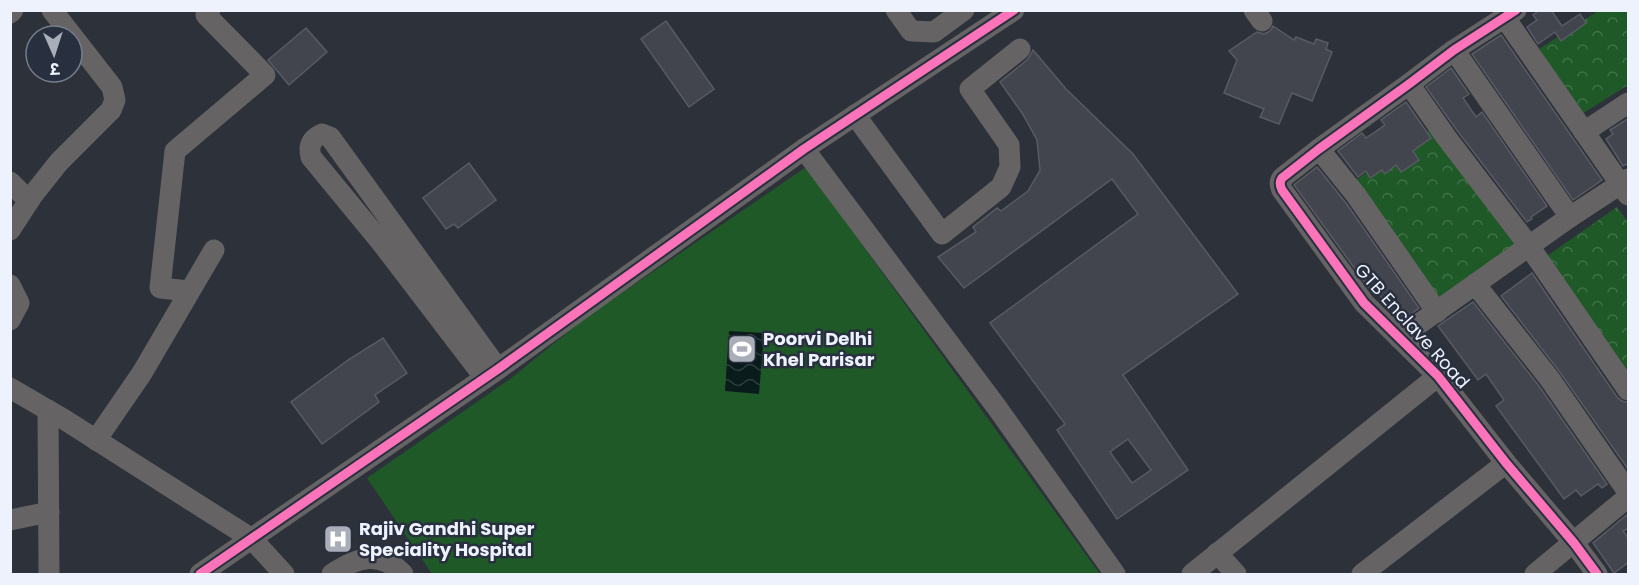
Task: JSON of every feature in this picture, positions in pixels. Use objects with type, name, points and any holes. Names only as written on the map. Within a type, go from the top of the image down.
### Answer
[{"type":"street","points":[[10,230],[59,162],[111,110],[116,100],[112,87],[52,10]]},
{"type":"street","points":[[189,291],[160,288],[175,151],[265,75],[206,15],[210,10]]},
{"type":"street","points":[[896,10],[911,31],[925,32],[934,32],[964,10]]},
{"type":"street","points":[[200,574],[492,374],[804,149],[1014,10]]},
{"type":"street","points":[[1399,338],[1570,217],[1626,186],[1584,132],[1510,14]]},
{"type":"street","name":"GTB Enclave Road","points":[[1510,14],[1454,50],[1319,148],[1280,180],[1282,190],[1364,303],[1437,376],[1597,574]]},
{"type":"street","points":[[855,115],[942,234],[1001,187],[1010,167],[1010,145],[970,89],[1020,49]]},
{"type":"street","points":[[1454,50],[1570,217]]},
{"type":"street","points":[[1409,84],[1446,137],[1529,246],[1629,390]]},
{"type":"street","points":[[1584,132],[1628,104]]},
{"type":"street","points":[[322,134],[330,137],[492,374],[311,157],[309,147],[314,138],[322,134]]},
{"type":"street","points":[[1319,148],[1356,195],[1437,312]]},
{"type":"street","points":[[804,149],[998,409],[1115,574]]},
{"type":"street","points":[[10,182],[29,201]]},
{"type":"street","points":[[96,440],[142,373],[214,250]]},
{"type":"street","points":[[1475,284],[1549,378],[1629,492]]},
{"type":"street","points":[[10,285],[19,303],[10,320]]},
{"type":"street","points":[[1192,574],[1437,376]]},
{"type":"street","points":[[10,388],[252,539],[284,574]]},
{"type":"street","points":[[48,410],[49,574]]},
{"type":"street","points":[[1362,574],[1506,463]]},
{"type":"street","points":[[1535,574],[1629,497]]},
{"type":"street","points":[[10,520],[49,512]]},
{"type":"street","points":[[1217,553],[1236,574]]},
{"type":"street","points":[[332,574],[351,562],[367,558],[380,560],[396,567],[403,574]]},
{"type":"green space","points":[[1598,11],[1628,11],[1628,85],[1574,119],[1533,53]]},
{"type":"green space","points":[[1436,126],[1519,248],[1431,310],[1347,186]]},
{"type":"green space","name":"Poorvi Delhi Khel Parisar","points":[[806,167],[1100,574],[432,574],[367,478],[510,379],[584,319]]},
{"type":"green space","points":[[1617,207],[1628,222],[1628,391],[1534,265]]},
{"type":"water","points":[[729,331],[764,333],[759,394],[725,391]]},
{"type":"building","points":[[1540,10],[1551,10],[1562,26],[1580,14],[1586,23],[1561,41],[1555,32],[1538,44],[1527,27],[1537,20],[1533,15]]},
{"type":"building","points":[[666,21],[714,89],[689,107],[641,39]]},
{"type":"building","points":[[1273,26],[1294,40],[1296,37],[1314,44],[1316,39],[1328,43],[1326,49],[1332,52],[1312,101],[1292,93],[1279,124],[1260,117],[1264,109],[1224,93],[1237,60],[1229,51],[1257,32],[1264,34],[1270,31]]},
{"type":"building","points":[[306,28],[327,52],[289,85],[268,60]]},
{"type":"building","points":[[1501,35],[1602,180],[1573,200],[1472,54]]},
{"type":"building","points":[[1033,50],[1066,89],[1133,154],[1238,294],[1123,375],[1188,470],[1117,519],[1057,430],[1065,424],[990,323],[1138,214],[1112,179],[964,288],[938,257],[976,232],[973,227],[997,208],[1001,211],[1028,191],[1040,170],[1037,140],[1022,113],[1000,82],[1028,59]],"holes":[[[1128,439],[1151,470],[1132,483],[1110,452]]]},
{"type":"building","points":[[1451,68],[1469,94],[1463,98],[1476,117],[1482,112],[1547,206],[1527,222],[1426,87]]},
{"type":"building","points":[[1406,102],[1431,138],[1413,151],[1419,160],[1401,172],[1396,165],[1385,174],[1382,170],[1370,178],[1366,171],[1358,177],[1338,151],[1362,133],[1366,138],[1385,125],[1381,120]]},
{"type":"building","points":[[1629,118],[1629,163],[1623,166],[1606,139],[1613,134],[1610,130]]},
{"type":"building","points":[[469,163],[496,200],[458,228],[454,224],[446,229],[423,198]]},
{"type":"building","points":[[1317,167],[1346,203],[1419,308],[1401,321],[1378,293],[1374,295],[1294,185]]},
{"type":"building","points":[[1532,273],[1617,397],[1629,403],[1628,469],[1559,371],[1501,296]]},
{"type":"building","points":[[1473,302],[1539,386],[1607,484],[1602,488],[1598,484],[1581,496],[1576,490],[1564,499],[1496,406],[1504,400],[1486,374],[1478,380],[1438,326]]},
{"type":"building","points":[[383,338],[407,373],[375,395],[379,402],[322,444],[291,402],[348,360]]},
{"type":"building","points":[[1629,513],[1629,528],[1623,531],[1629,539],[1629,562],[1614,573],[1593,543]]},
{"type":"cycle path","points":[[200,574],[498,369],[804,149],[1014,10]]},
{"type":"cycle path","points":[[1516,10],[1454,50],[1319,149],[1282,178],[1280,186],[1364,303],[1438,376],[1597,574]]},
{"type":"place","name":"Poorvi Delhi Khel Parisar","points":[[742,349]]},
{"type":"place","name":"Rajiv Gandhi Super Speciality Hospital","points":[[338,539]]}]
